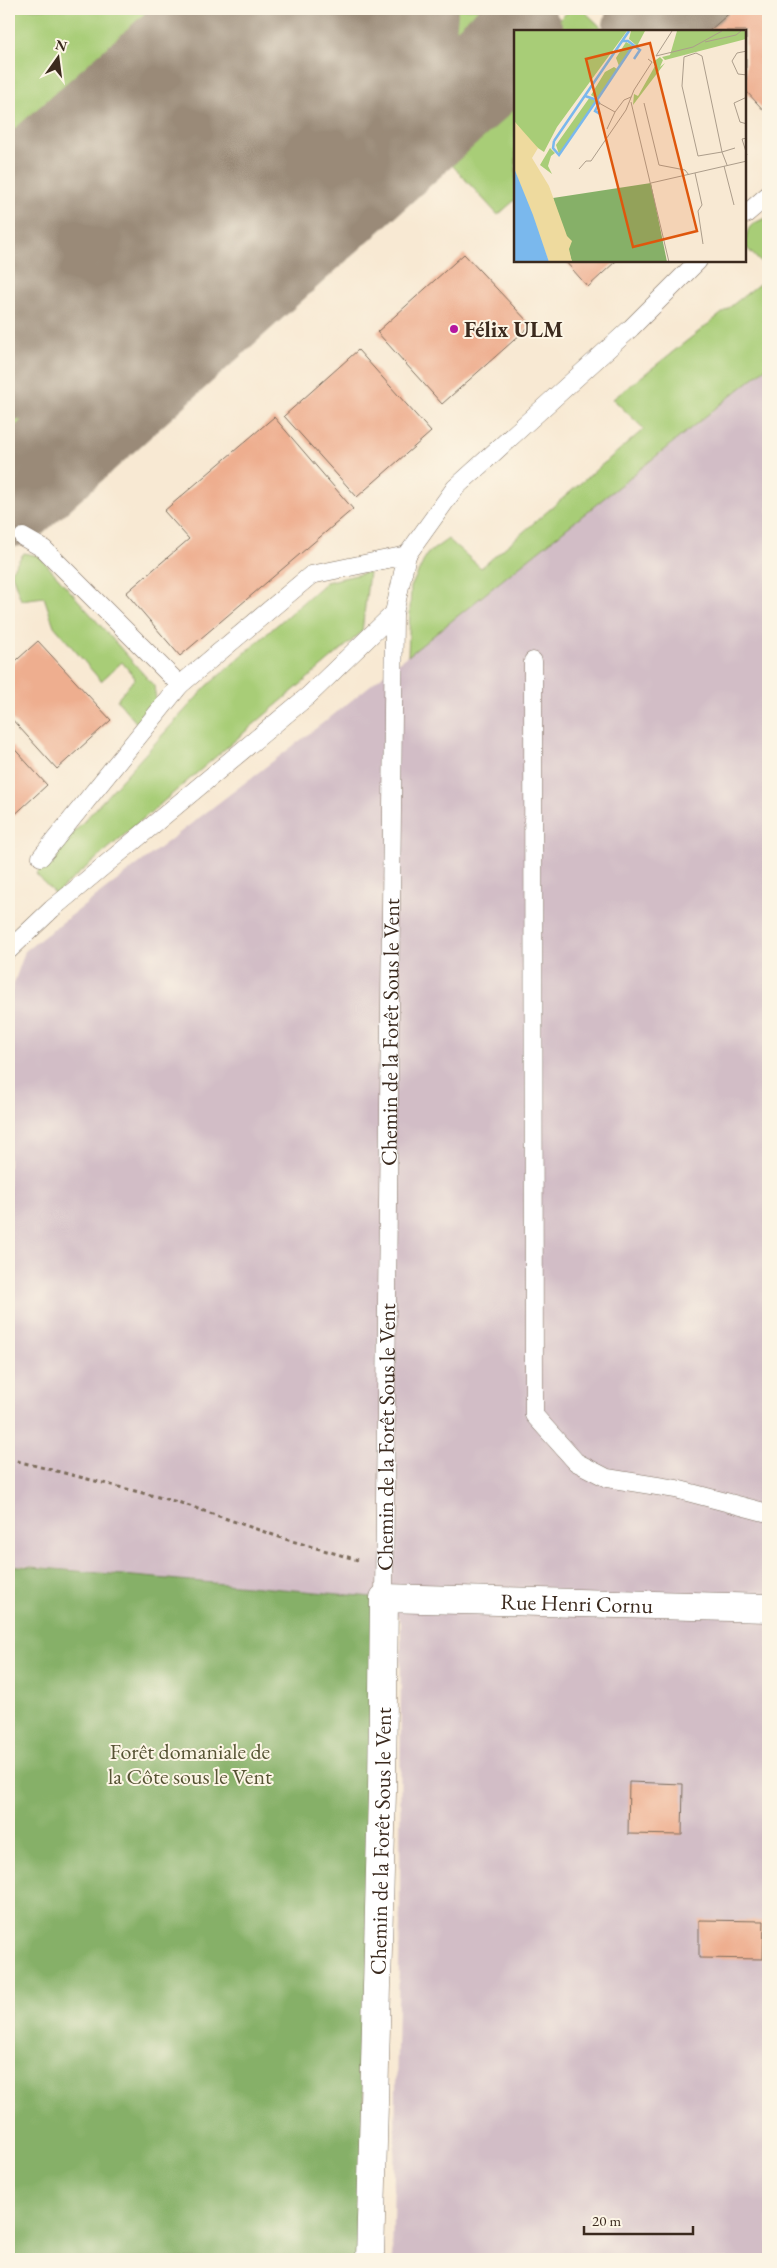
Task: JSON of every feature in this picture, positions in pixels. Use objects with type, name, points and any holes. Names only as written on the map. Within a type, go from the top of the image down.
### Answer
[{"type":"street","name":"Rue Henri Cornu","points":[[384,1598],[768,1608]]},
{"type":"street","name":"Chemin de la Forêt Sous le Vent","points":[[370,2259],[382,1792],[384,1598]]},
{"type":"lane","points":[[747,213],[768,195]]},
{"type":"lane","points":[[41,857],[180,685],[311,576],[407,554],[455,488],[631,328],[697,262]]},
{"type":"lane","points":[[23,536],[44,549],[180,685]]},
{"type":"lane","name":"Chemin de la Forêt Sous le Vent","points":[[384,1598],[394,613],[407,554]]},
{"type":"lane","points":[[9,950],[59,903],[308,696],[394,613]]},
{"type":"lane","points":[[533,661],[534,1415],[576,1462],[607,1478],[676,1488],[768,1514]]},
{"type":"path","points":[[9,1459],[178,1502],[285,1539],[385,1567]]},
{"type":"shaded area","points":[[768,366],[768,2259],[392,2259],[400,1921],[401,1622],[384,1598],[9,1564],[9,998],[25,951],[332,716]]},
{"type":"green space","points":[[9,9],[255,9],[9,226],[9,161],[145,40],[9,157]]},
{"type":"green space","points":[[408,9],[541,9],[517,30],[514,30],[514,33],[356,174],[338,152],[331,116],[349,72],[374,38]]},
{"type":"green space","points":[[571,9],[582,9],[604,30],[547,30]]},
{"type":"green space","points":[[514,62],[514,201],[498,215],[429,140]]},
{"type":"green space","points":[[291,163],[325,203],[11,486],[9,483],[9,361],[181,197]]},
{"type":"green space","points":[[768,217],[768,270],[747,248],[748,230],[757,222]]},
{"type":"green space","points":[[768,277],[768,366],[408,656],[411,587],[427,554],[448,539],[481,568],[644,429],[613,399]]},
{"type":"green space","points":[[24,553],[39,556],[154,686],[157,706],[139,726],[117,700],[135,678],[122,662],[101,681],[54,626],[44,597],[21,600],[11,571]]},
{"type":"green space","points":[[369,572],[362,632],[55,894],[36,874],[206,687],[326,582]]},
{"type":"green space","name":"Forêt domaniale de la Côte sous le Vent","points":[[9,1565],[384,1598],[358,2259],[9,2259]]},
{"type":"building","points":[[734,9],[768,9],[768,115],[747,92],[747,30],[710,30]]},
{"type":"building","name":"Félix ULM","points":[[464,254],[531,325],[442,404],[377,332]]},
{"type":"building","points":[[566,262],[615,262],[588,287]]},
{"type":"building","points":[[358,350],[431,432],[357,497],[284,416]]},
{"type":"building","points":[[274,417],[353,509],[180,656],[126,593],[189,539],[164,511]]},
{"type":"building","points":[[38,641],[111,720],[57,769],[9,716],[9,667]]},
{"type":"building","points":[[9,743],[47,785],[9,820]]},
{"type":"building","points":[[629,1782],[683,1784],[682,1835],[628,1834]]},
{"type":"building","points":[[699,1920],[764,1921],[763,1959],[699,1958]]},
{"type":"taxiway","points":[[653,30],[679,9]]},
{"type":"taxiway","points":[[9,498],[514,44]]},
{"type":"taxiway","points":[[223,108],[250,104],[276,117],[337,186],[338,203]]},
{"type":"runway","points":[[9,298],[335,9]]},
{"type":"place","name":"Félix ULM","points":[[454,329]]}]
